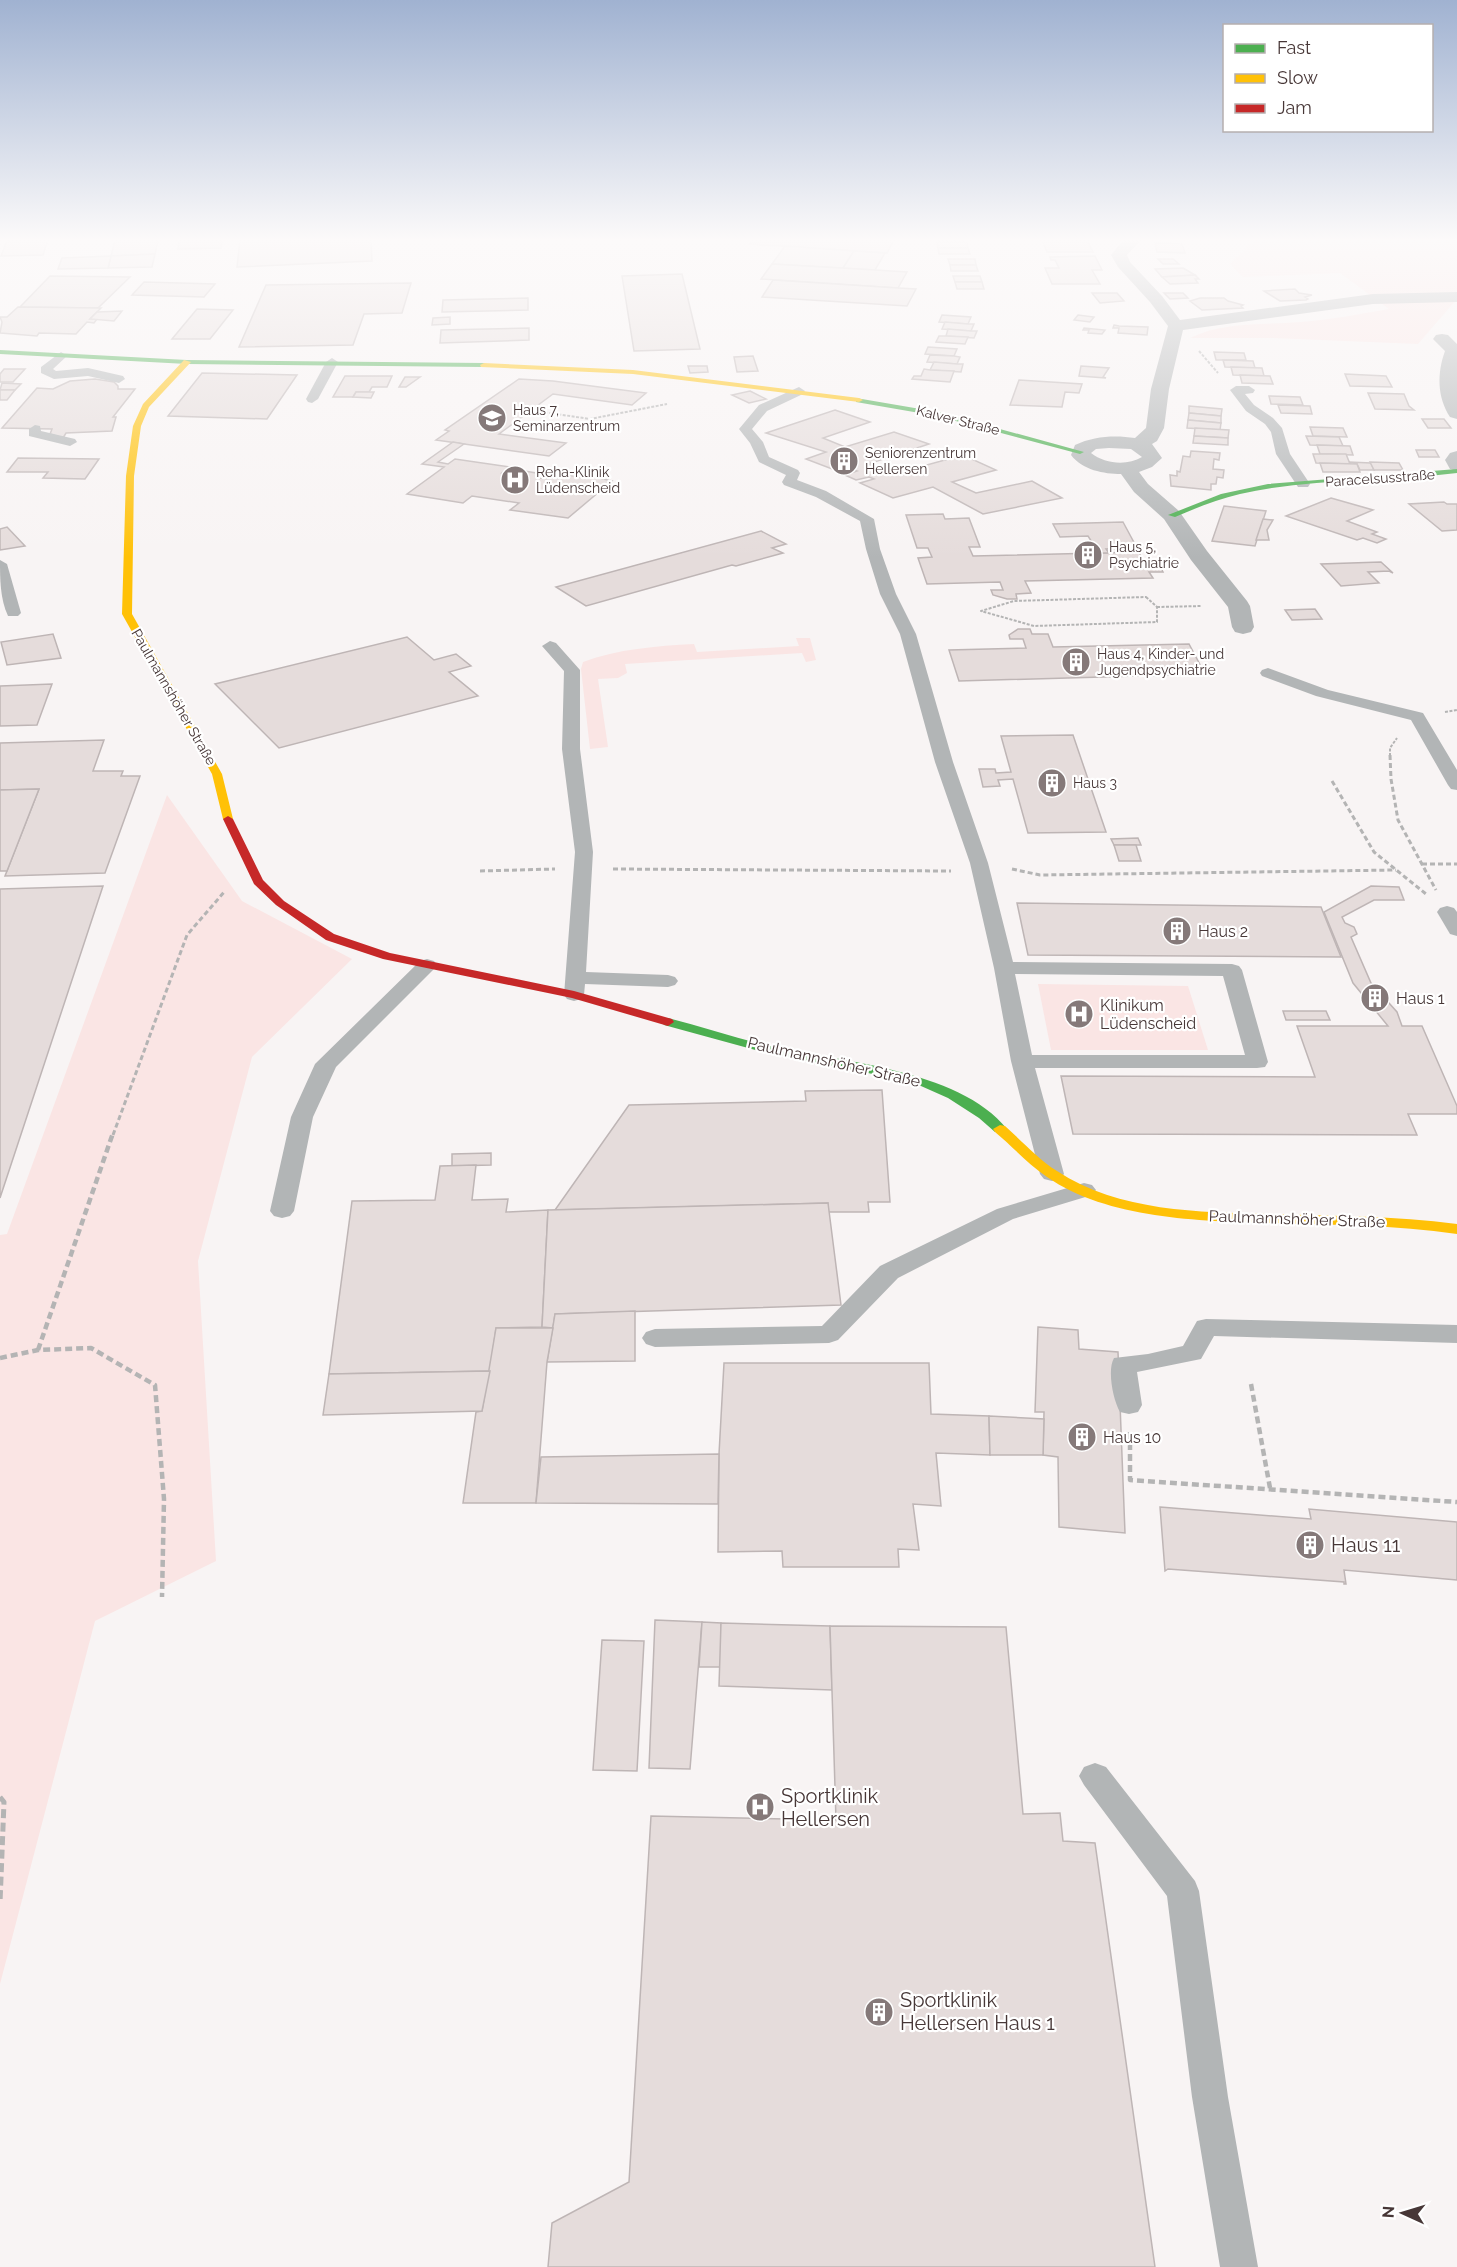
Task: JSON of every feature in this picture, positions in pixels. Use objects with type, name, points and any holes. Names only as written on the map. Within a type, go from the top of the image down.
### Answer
[{"type":"street","points":[[1138,446],[1150,437],[1155,428],[1160,389],[1171,346]]},
{"type":"street","points":[[1449,346],[1454,350],[1448,363],[1447,379],[1457,413]]},
{"type":"street","name":"Kalver Straße","points":[[0,352],[187,362],[545,366],[633,372],[874,402],[938,414],[1080,452]]},
{"type":"street","name":"Paulmannshöher Straße","points":[[187,362],[146,406],[137,426],[130,476],[127,614],[217,774],[226,815],[258,882],[280,903],[330,937],[387,956],[427,965],[576,986],[759,1047],[916,1079],[953,1095],[984,1115],[1052,1174],[1084,1190],[1124,1205],[1165,1213],[1414,1223],[1457,1229]]},
{"type":"street","points":[[1118,442],[1138,446],[1149,451],[1152,458],[1144,464],[1127,467],[1094,464],[1083,458],[1080,452],[1086,446],[1100,443],[1118,442]]},
{"type":"street","points":[[1457,457],[1457,465]]},
{"type":"street","points":[[1127,467],[1141,488],[1172,515],[1199,555],[1239,606],[1243,627]]},
{"type":"street","name":"Paracelsusstraße","points":[[1172,515],[1248,489],[1421,477],[1457,471]]},
{"type":"lane","points":[[60,356],[45,370],[54,375],[88,372],[119,379]]},
{"type":"lane","points":[[312,399],[332,362]]},
{"type":"lane","name":"Paracelsusstraße","points":[[1249,390],[1236,390],[1250,408],[1269,421],[1277,431],[1284,454],[1303,484]]},
{"type":"lane","points":[[799,391],[764,408],[745,429],[756,442],[764,459],[793,472],[789,482],[821,494],[867,519],[873,549],[888,594],[908,634],[944,762],[980,867],[1004,968],[1030,1099],[1052,1174]]},
{"type":"lane","points":[[35,429],[34,433],[42,437],[70,442]]},
{"type":"lane","points":[[0,564],[2,564],[13,612]]},
{"type":"lane","points":[[550,646],[572,669],[571,749],[584,852],[576,986],[668,981]]},
{"type":"lane","points":[[1268,673],[1322,693],[1417,717],[1457,785]]},
{"type":"lane","points":[[1447,912],[1457,930]]},
{"type":"lane","points":[[282,1211],[302,1117],[326,1064],[427,965]]},
{"type":"lane","points":[[1004,968],[1232,970],[1257,1062],[1022,1061]]},
{"type":"lane","points":[[655,1338],[830,1334],[889,1272],[1005,1214],[1084,1190]]},
{"type":"lane","points":[[1130,1404],[1124,1364],[1148,1363],[1191,1353],[1206,1327],[1457,1334]]},
{"type":"lane","points":[[1095,1776],[1183,1891],[1210,2097],[1239,2267]]},
{"type":"path","points":[[536,411],[590,419],[669,404]]},
{"type":"path","points":[[1146,597],[1157,607],[1157,622],[1035,626],[981,611],[1014,601],[1146,597]]},
{"type":"path","points":[[1417,717],[1390,748],[1398,820],[1447,912]]},
{"type":"path","points":[[1332,781],[1374,852],[1447,912]]},
{"type":"path","points":[[38,1350],[140,1060],[187,935],[218,901],[247,861]]},
{"type":"path","points":[[1422,864],[1457,864]]},
{"type":"path","points":[[583,869],[980,867],[1040,875],[1396,870]]},
{"type":"path","points":[[480,871],[527,870]]},
{"type":"path","points":[[0,1358],[38,1350],[91,1348],[155,1385],[164,1499],[162,1597]]},
{"type":"path","points":[[1251,1384],[1270,1488]]},
{"type":"path","points":[[1130,1404],[1130,1480],[1457,1502]]},
{"type":"path","points":[[0,1797],[4,1802],[0,1903]]},
{"type":"shaded area","points":[[796,638],[810,638],[816,660],[806,662],[802,653],[625,664],[627,673],[618,678],[598,679],[608,747],[590,749],[581,669],[583,662],[623,651],[666,646],[694,644],[697,652],[799,646]]},
{"type":"shaded area","points":[[167,795],[242,901],[352,959],[252,1057],[198,1261],[216,1561],[95,1621],[0,1984],[0,1235],[7,1234]]},
{"type":"shaded area","points":[[1038,984],[1188,986],[1208,1050],[1051,1050]]},
{"type":"building","points":[[240,346],[308,346],[239,347]]},
{"type":"building","points":[[633,346],[699,346],[700,349],[634,351]]},
{"type":"building","points":[[928,347],[957,349],[954,356],[925,354]]},
{"type":"building","points":[[1214,352],[1244,353],[1246,360],[1216,360]]},
{"type":"building","points":[[930,355],[960,357],[957,364],[927,362]]},
{"type":"building","points":[[753,356],[758,371],[737,372],[734,357]]},
{"type":"building","points":[[1223,360],[1253,361],[1255,368],[1225,367]]},
{"type":"building","points":[[934,362],[963,364],[961,372],[930,370]]},
{"type":"building","points":[[688,366],[707,366],[708,372],[690,373]]},
{"type":"building","points":[[1081,366],[1109,368],[1103,377],[1106,378],[1079,376]]},
{"type":"building","points":[[1231,367],[1262,368],[1264,376],[1233,375]]},
{"type":"building","points":[[4,369],[25,369],[13,382],[0,382],[0,374]]},
{"type":"building","points":[[924,369],[954,371],[950,382],[912,379],[914,376],[921,376]]},
{"type":"building","points":[[202,373],[297,375],[267,419],[168,416]]},
{"type":"building","points":[[1345,374],[1386,376],[1392,387],[1350,386]]},
{"type":"building","points":[[1240,375],[1270,376],[1273,384],[1242,383]]},
{"type":"building","points":[[345,376],[392,376],[387,387],[372,387],[369,392],[356,392],[353,397],[333,397]]},
{"type":"building","points":[[405,377],[420,377],[406,387],[399,387]]},
{"type":"building","points":[[95,379],[114,382],[118,389],[135,389],[113,417],[116,417],[112,431],[66,433],[63,438],[50,434],[52,429],[2,428],[37,388],[53,389],[70,381]]},
{"type":"building","name":"Haus 7, Seminarzentrum","points":[[519,379],[646,393],[632,405],[553,394],[499,434],[566,443],[549,456],[436,440],[449,431],[445,430]]},
{"type":"building","points":[[1019,380],[1082,384],[1079,393],[1065,392],[1062,407],[1010,405]]},
{"type":"building","points":[[2,383],[21,384],[15,390],[0,390]]},
{"type":"building","points":[[0,390],[15,390],[7,400],[0,400]]},
{"type":"building","points":[[750,391],[766,399],[749,403],[732,395]]},
{"type":"building","points":[[356,392],[374,392],[371,398],[353,397]]},
{"type":"building","points":[[1368,393],[1404,394],[1409,406],[1414,410],[1375,409]]},
{"type":"building","points":[[1269,396],[1300,397],[1303,405],[1271,404]]},
{"type":"building","points":[[1278,405],[1310,406],[1312,414],[1281,413]]},
{"type":"building","points":[[1189,406],[1222,409],[1221,416],[1189,413]]},
{"type":"building","name":"Seniorenzentrum Hellersen","points":[[835,410],[870,422],[823,438],[845,447],[894,432],[929,444],[868,464],[894,474],[963,455],[996,470],[952,482],[976,493],[1032,481],[1062,498],[983,514],[933,487],[893,498],[860,483],[874,479],[869,477],[856,480],[845,475],[857,471],[852,469],[840,472],[806,459],[826,452],[766,433]]},
{"type":"building","points":[[1189,413],[1221,416],[1221,423],[1188,420]]},
{"type":"building","points":[[1422,419],[1444,419],[1451,428],[1428,428]]},
{"type":"building","points":[[1188,420],[1221,423],[1220,430],[1187,428]]},
{"type":"building","points":[[1310,427],[1343,428],[1347,437],[1313,436]]},
{"type":"building","points":[[1195,428],[1229,430],[1228,438],[1194,436]]},
{"type":"building","points":[[1194,436],[1228,438],[1228,445],[1193,443]]},
{"type":"building","points":[[1306,436],[1339,437],[1343,446],[1310,445]]},
{"type":"building","name":"Reha-Klinik Lüdenscheid","points":[[453,442],[464,444],[438,462],[448,464],[455,459],[510,467],[502,473],[514,474],[519,470],[542,474],[537,478],[549,479],[556,473],[579,477],[582,474],[612,481],[568,518],[510,510],[519,503],[472,496],[463,503],[407,494],[444,467],[422,464]]},
{"type":"building","points":[[1317,445],[1350,446],[1353,455],[1320,454]]},
{"type":"building","points":[[1416,450],[1435,450],[1439,457],[1419,457]]},
{"type":"building","points":[[1191,451],[1220,453],[1219,460],[1214,459],[1213,469],[1224,470],[1223,478],[1217,477],[1216,484],[1211,484],[1211,490],[1171,486],[1170,475],[1177,476],[1183,456],[1190,457]]},
{"type":"building","points":[[1313,454],[1346,454],[1350,464],[1316,463]]},
{"type":"building","points":[[18,458],[99,459],[85,479],[43,478],[48,472],[7,472]]},
{"type":"building","points":[[1349,462],[1371,463],[1374,470],[1360,470],[1357,464]]},
{"type":"building","points":[[1370,462],[1399,463],[1403,470],[1374,470]]},
{"type":"building","points":[[1320,463],[1357,464],[1360,472],[1323,472]]},
{"type":"building","points":[[1331,498],[1373,510],[1347,521],[1377,532],[1372,534],[1386,539],[1377,543],[1363,538],[1357,540],[1286,516]]},
{"type":"building","points":[[1444,502],[1457,504],[1457,530],[1442,531],[1409,504]]},
{"type":"building","points":[[1224,506],[1266,511],[1255,546],[1212,541]]},
{"type":"building","name":"Haus 5, Psychiatrie","points":[[943,514],[945,519],[969,518],[980,547],[969,547],[973,556],[1139,552],[1144,563],[1158,562],[1163,572],[1149,572],[1153,578],[1025,581],[1031,593],[1016,594],[1017,599],[993,595],[991,590],[1003,590],[1000,582],[927,584],[918,558],[932,557],[928,548],[917,548],[906,515]]},
{"type":"building","points":[[1263,519],[1273,520],[1267,530],[1269,540],[1256,540]]},
{"type":"building","points":[[1123,522],[1137,548],[1106,549],[1109,553],[1099,553],[1088,536],[1060,537],[1053,524]]},
{"type":"building","points":[[7,527],[25,546],[0,550],[0,529]]},
{"type":"building","points":[[761,531],[786,544],[772,548],[783,553],[586,606],[556,587]]},
{"type":"building","points":[[1381,562],[1393,573],[1389,571],[1368,572],[1379,583],[1341,586],[1321,564]]},
{"type":"building","points":[[1315,609],[1322,619],[1292,620],[1285,610]]},
{"type":"building","name":"Haus 4, Kinder- und Jugendpsychiatrie","points":[[1018,629],[1030,629],[1032,634],[1048,634],[1053,647],[1189,644],[1205,674],[959,681],[949,650],[1026,648],[1023,639],[1010,639],[1009,635]]},
{"type":"building","points":[[53,634],[61,658],[7,665],[1,642]]},
{"type":"building","points":[[407,637],[434,660],[456,654],[471,666],[449,672],[478,696],[279,748],[215,684]]},
{"type":"building","points":[[52,684],[37,725],[0,726],[0,686]]},
{"type":"building","name":"Haus 3","points":[[1073,735],[1106,832],[1028,833],[1013,779],[998,780],[1000,786],[983,787],[979,769],[995,769],[996,773],[1011,772],[1001,736]]},
{"type":"building","points":[[104,740],[93,771],[123,771],[121,776],[140,776],[105,873],[5,876],[39,789],[0,790],[0,743]]},
{"type":"building","points":[[39,789],[7,871],[0,871],[0,790]]},
{"type":"building","points":[[1138,838],[1141,845],[1114,845],[1111,839]]},
{"type":"building","points":[[1114,845],[1136,845],[1141,861],[1119,861]]},
{"type":"building","points":[[103,886],[0,1198],[0,889]]},
{"type":"building","name":"Haus 1","points":[[1371,886],[1399,887],[1404,900],[1374,900],[1342,917],[1345,923],[1354,927],[1357,934],[1351,937],[1371,983],[1397,1012],[1402,1026],[1422,1026],[1457,1106],[1457,1114],[1408,1114],[1417,1135],[1073,1134],[1061,1076],[1315,1077],[1297,1026],[1388,1026],[1353,983],[1324,912]]},
{"type":"building","name":"Haus 2","points":[[1017,903],[1321,907],[1341,957],[1028,955]]},
{"type":"building","points":[[1283,1011],[1326,1011],[1330,1020],[1286,1020]]},
{"type":"building","points":[[882,1090],[890,1202],[868,1202],[869,1212],[828,1212],[828,1203],[555,1210],[629,1105],[806,1101],[805,1091]]},
{"type":"building","points":[[491,1153],[491,1165],[452,1166],[452,1154]]},
{"type":"building","points":[[476,1165],[472,1200],[508,1199],[506,1212],[548,1210],[542,1327],[496,1328],[490,1371],[329,1374],[352,1201],[435,1200],[440,1166]]},
{"type":"building","points":[[828,1203],[841,1305],[555,1314],[553,1328],[542,1327],[548,1210]]},
{"type":"building","points":[[635,1311],[635,1361],[547,1362],[555,1314]]},
{"type":"building","name":"Haus 10","points":[[1038,1327],[1078,1330],[1079,1349],[1118,1352],[1125,1533],[1059,1527],[1058,1457],[1043,1455],[1044,1412],[1035,1412]]},
{"type":"building","points":[[496,1328],[553,1328],[547,1362],[536,1503],[463,1503],[476,1412],[482,1411]]},
{"type":"building","points":[[724,1363],[929,1363],[931,1414],[989,1416],[990,1455],[936,1453],[941,1506],[913,1504],[919,1550],[898,1549],[899,1567],[783,1567],[782,1551],[718,1552],[719,1454]]},
{"type":"building","points":[[490,1371],[482,1411],[323,1415],[329,1374]]},
{"type":"building","points":[[989,1416],[1044,1419],[1043,1455],[990,1455]]},
{"type":"building","points":[[719,1454],[718,1504],[536,1503],[541,1457]]},
{"type":"building","name":"Haus 11","points":[[1160,1507],[1311,1519],[1309,1509],[1457,1522],[1457,1580],[1344,1570],[1346,1584],[1344,1584],[1344,1582],[1168,1569],[1165,1571]]},
{"type":"building","points":[[655,1620],[702,1622],[690,1769],[649,1768]]},
{"type":"building","points":[[702,1622],[721,1623],[721,1667],[699,1667]]},
{"type":"building","points":[[721,1623],[830,1626],[832,1690],[719,1686]]},
{"type":"building","name":"Sportklinik Hellersen Haus 1","points":[[830,1626],[1006,1627],[1023,1814],[1060,1813],[1063,1841],[1095,1843],[1155,2267],[548,2267],[552,2223],[629,2182],[651,1816],[836,1820]]},
{"type":"building","points":[[602,1640],[644,1641],[637,1771],[593,1770]]},
{"type":"traffic: fast","points":[[0,352],[187,362],[484,365]]},
{"type":"traffic: fast","points":[[859,400],[938,414],[1080,452]]},
{"type":"traffic: fast","points":[[1172,515],[1224,496],[1268,486],[1457,471]]},
{"type":"traffic: fast","points":[[668,1022],[759,1047],[916,1079],[953,1095],[984,1115],[1000,1129]]},
{"type":"traffic: slow","points":[[187,362],[146,406],[137,426],[130,476],[127,614],[217,774],[228,819]]},
{"type":"traffic: slow","points":[[484,365],[633,372],[859,400]]},
{"type":"traffic: slow","points":[[1000,1129],[1052,1174],[1084,1190],[1124,1205],[1196,1216],[1414,1223],[1457,1229]]},
{"type":"traffic: jam","points":[[228,819],[258,882],[280,903],[330,937],[387,956],[574,995],[668,1022]]},
{"type":"place","name":"Haus 7, Seminarzentrum","points":[[492,418]]},
{"type":"place","name":"Seniorenzentrum Hellersen","points":[[844,461]]},
{"type":"place","name":"Reha-Klinik Lüdenscheid","points":[[515,480]]},
{"type":"place","name":"Haus 5, Psychiatrie","points":[[1088,555]]},
{"type":"place","name":"Haus 4, Kinder- und Jugendpsychiatrie","points":[[1076,662]]},
{"type":"place","name":"Haus 3","points":[[1052,783]]},
{"type":"place","name":"Haus 2","points":[[1177,931]]},
{"type":"place","name":"Haus 1","points":[[1375,998]]},
{"type":"place","name":"Klinikum Lüdenscheid","points":[[1079,1014]]},
{"type":"place","name":"Haus 10","points":[[1082,1437]]},
{"type":"place","name":"Haus 11","points":[[1310,1545]]},
{"type":"place","name":"Sportklinik Hellersen","points":[[760,1807]]},
{"type":"place","name":"Sportklinik Hellersen Haus 1","points":[[879,2012]]}]
